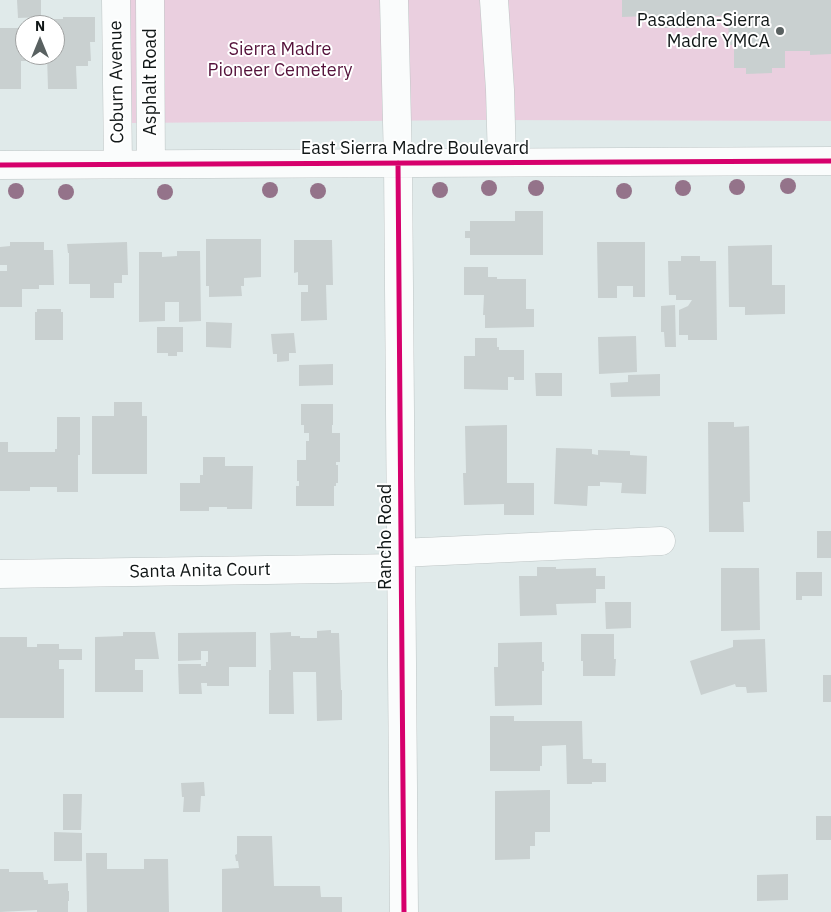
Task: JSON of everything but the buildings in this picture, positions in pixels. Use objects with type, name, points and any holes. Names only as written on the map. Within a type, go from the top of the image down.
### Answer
[{"type":"street","name":"Coburn Avenue","points":[[116,0],[118,164]]},
{"type":"street","name":"Asphalt Road","points":[[150,0],[151,164]]},
{"type":"street","points":[[394,0],[398,163]]},
{"type":"street","points":[[494,0],[500,90],[502,162]]},
{"type":"street","name":"East Sierra Madre Boulevard","points":[[0,165],[831,161]]},
{"type":"street","name":"Rancho Road","points":[[398,163],[404,912]]},
{"type":"street","name":"Santa Anita Court","points":[[0,574],[400,560],[661,541]]},
{"type":"green space","name":"Sierra Madre Pioneer Cemetery","points":[[130,0],[831,0],[831,121],[478,120],[130,123]]},
{"type":"cycle path","points":[[0,165],[831,161]]},
{"type":"cycle path","points":[[398,163],[404,912]]},
{"type":"place","name":"Pasadena-Sierra Madre YMCA","points":[[780,31]]}]
